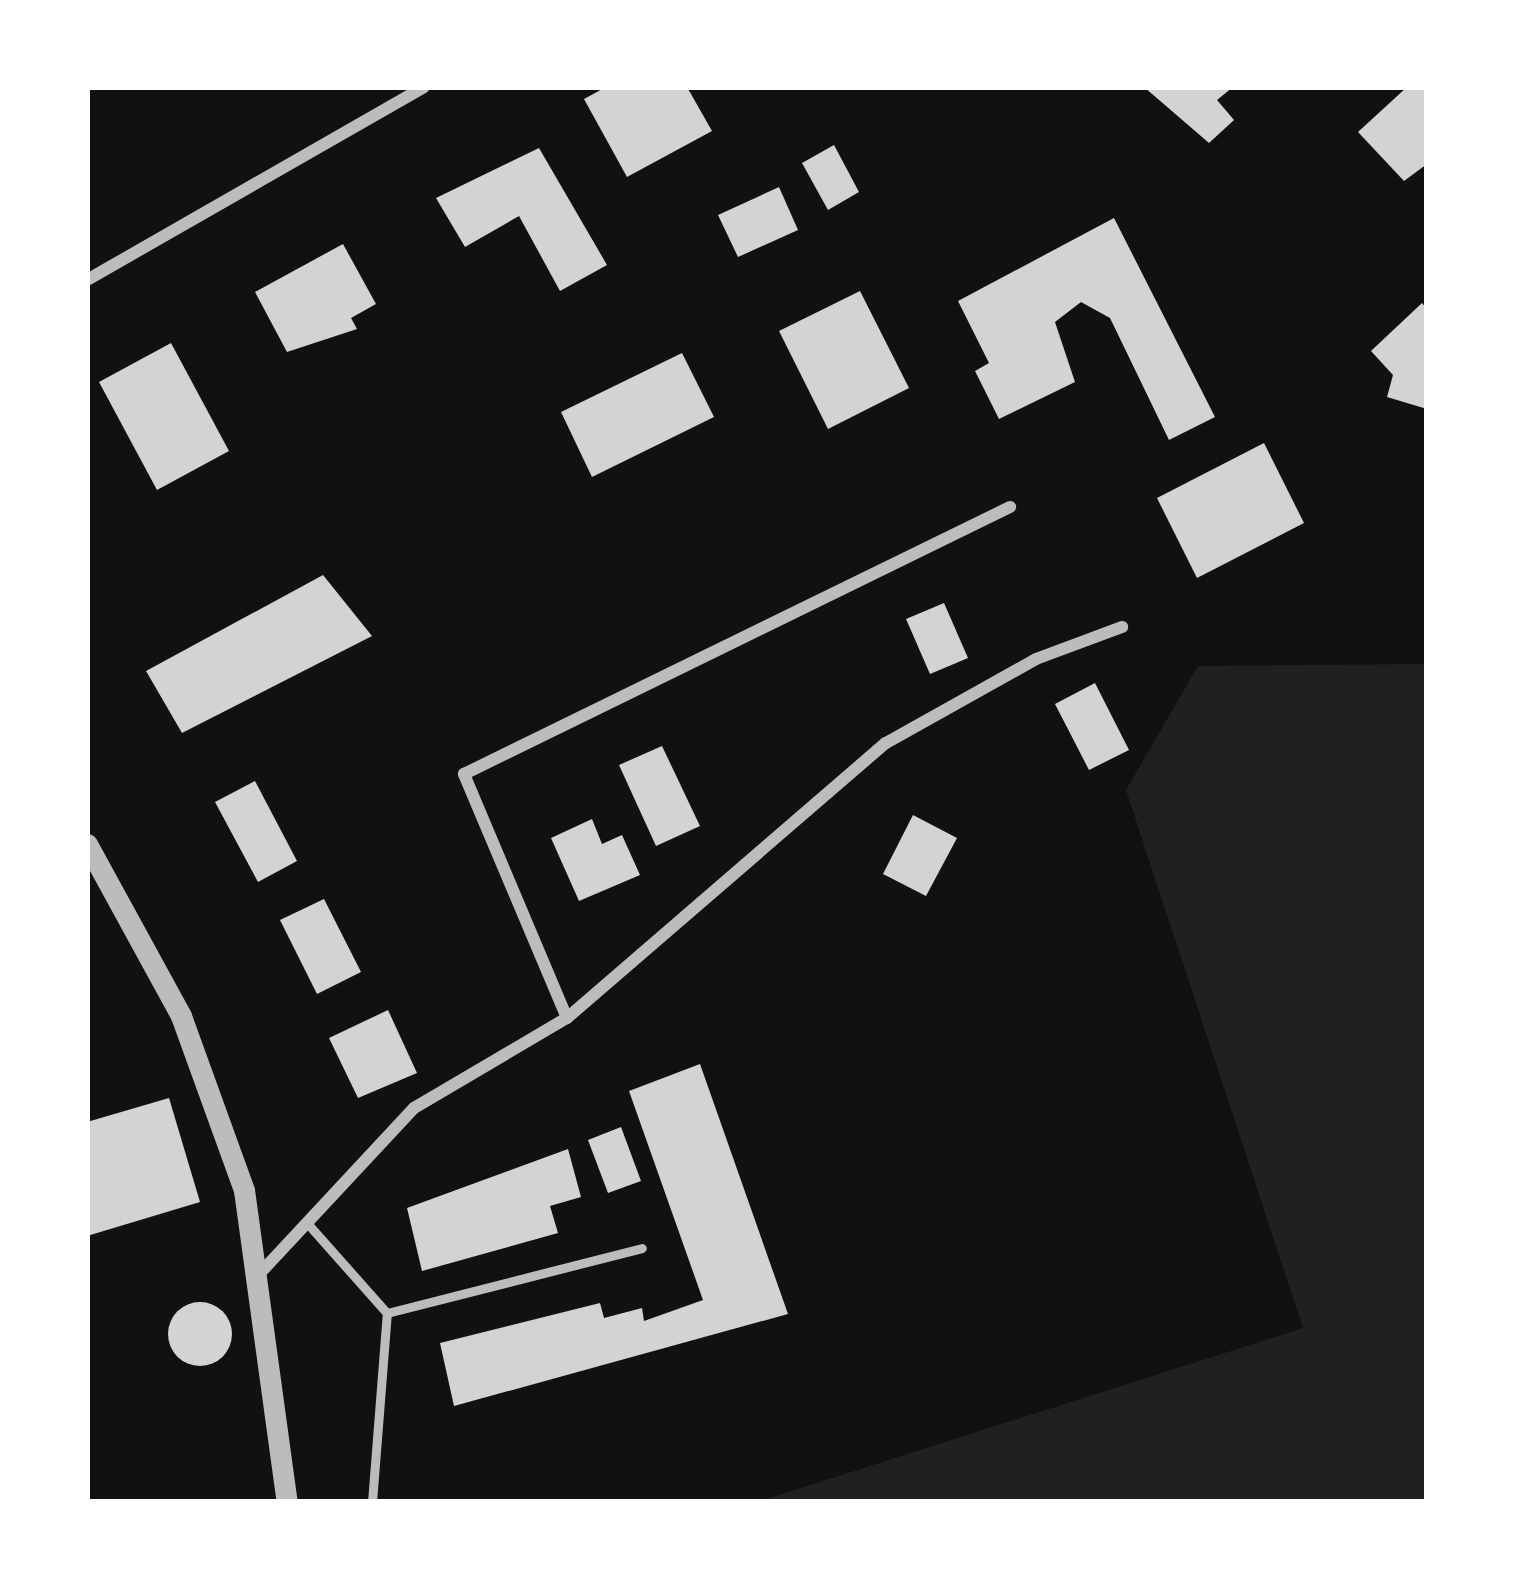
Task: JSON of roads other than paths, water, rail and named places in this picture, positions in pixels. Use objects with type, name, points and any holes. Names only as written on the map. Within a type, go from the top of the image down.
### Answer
[{"type":"street","points":[[87,280],[424,87]]},
{"type":"street","points":[[568,1018],[464,775],[1010,507]]},
{"type":"street","points":[[262,1270],[414,1108],[568,1018],[886,743],[1036,658],[1122,627]]},
{"type":"street","points":[[87,844],[181,1016],[262,1270],[287,1502]]},
{"type":"lane","points":[[307,1223],[387,1313],[373,1502]]},
{"type":"lane","points":[[387,1313],[642,1248]]}]
